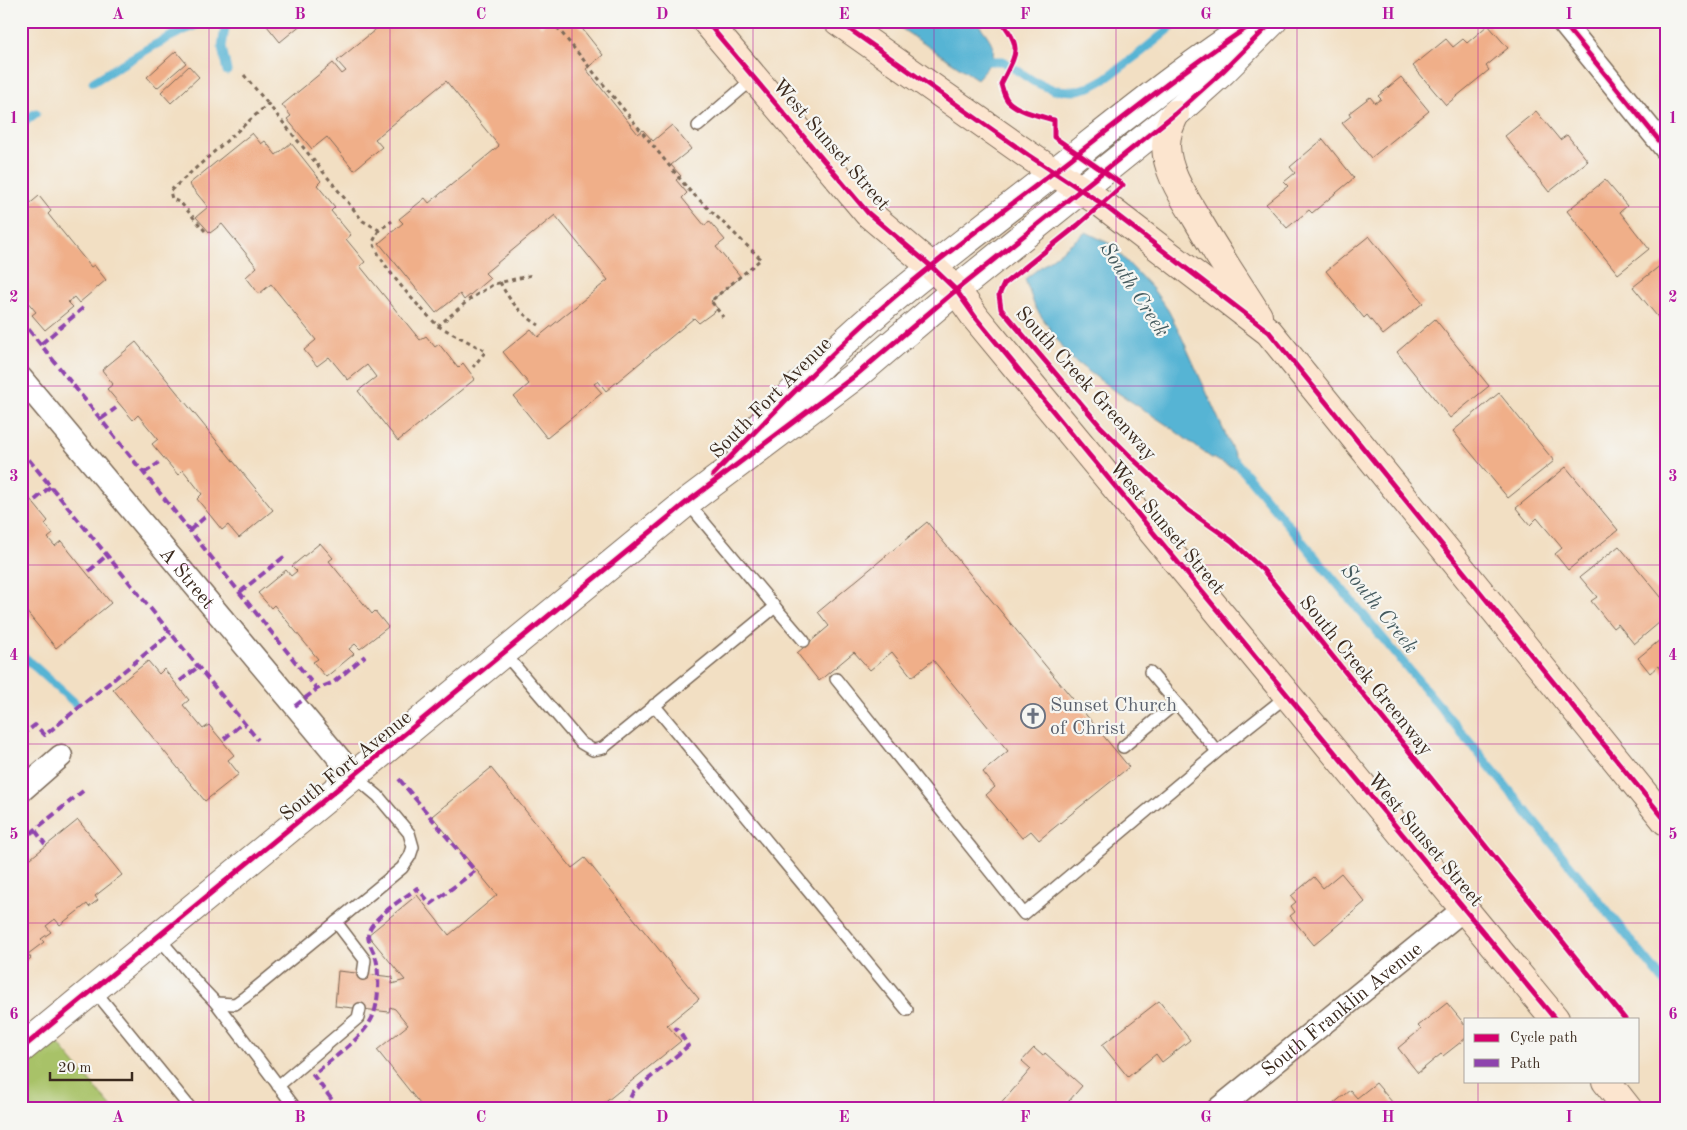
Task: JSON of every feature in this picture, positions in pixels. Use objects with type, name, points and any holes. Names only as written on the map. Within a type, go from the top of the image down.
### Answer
[{"type":"main road","name":"West Sunset Street","points":[[706,21],[868,213],[932,266],[956,290],[976,318],[1554,1018]]},
{"type":"main road","points":[[838,21],[1053,173],[1101,203],[1269,332]]},
{"type":"main road","points":[[1175,114],[1167,130],[1166,147],[1170,166],[1178,187],[1211,244],[1269,332],[1666,821]]},
{"type":"main road","points":[[1607,1082],[1628,1109]]},
{"type":"street","name":"South Fort Avenue","points":[[686,502],[802,382],[878,312],[932,266],[1155,92],[1257,21]]},
{"type":"street","name":"South Fort Avenue","points":[[21,1049],[686,502],[849,381],[956,290],[1175,114],[1223,71],[1273,21]]},
{"type":"street","points":[[1562,21],[1666,148]]},
{"type":"street","name":"A Street","points":[[21,378],[354,776]]},
{"type":"street","points":[[21,791],[61,756]]},
{"type":"street","name":"South Franklin Avenue","points":[[1218,1109],[1464,908]]},
{"type":"lane","points":[[698,126],[754,78]]},
{"type":"lane","points":[[686,502],[804,641]]},
{"type":"lane","points":[[504,653],[581,744],[593,750],[603,748],[775,607]]},
{"type":"lane","points":[[1150,672],[1217,752]]},
{"type":"lane","points":[[836,679],[1024,914],[1288,695]]},
{"type":"lane","points":[[1123,747],[1176,703]]},
{"type":"lane","points":[[654,705],[907,1010]]},
{"type":"lane","points":[[216,1003],[235,1004],[246,997],[402,868],[410,856],[413,847],[409,833],[378,796],[354,776]]},
{"type":"lane","points":[[336,922],[365,960],[363,974]]},
{"type":"lane","points":[[158,937],[198,986],[216,1003],[296,1109]]},
{"type":"lane","points":[[94,990],[191,1109]]},
{"type":"lane","points":[[278,1086],[358,1018],[360,1009]]},
{"type":"path","points":[[552,21],[689,190],[761,259],[711,301],[724,317]]},
{"type":"path","points":[[244,75],[363,221],[379,230]]},
{"type":"path","points":[[205,231],[181,203],[172,199],[170,191],[268,104]]},
{"type":"path","points":[[392,221],[379,230],[373,242],[377,255],[438,326],[486,351],[473,368]]},
{"type":"path","points":[[438,326],[470,299],[494,284],[532,275]]},
{"type":"path","points":[[500,282],[508,298],[527,318],[538,325]]},
{"type":"green space","points":[[56,1041],[113,1109],[21,1109],[21,1070]]},
{"type":"water","points":[[890,21],[976,21],[992,44],[993,56],[990,63],[977,79]]},
{"type":"water","points":[[1086,232],[1110,244],[1152,288],[1168,310],[1241,469],[1229,466],[1210,457],[1068,356],[1035,307],[1025,279]]},
{"type":"building","points":[[263,21],[301,21],[303,23],[280,42]]},
{"type":"building","points":[[386,21],[537,21],[541,27],[549,21],[576,21],[603,55],[586,69],[638,134],[643,130],[653,141],[672,125],[691,149],[671,165],[681,176],[676,180],[687,193],[682,198],[705,226],[709,221],[725,240],[716,247],[741,277],[711,301],[718,309],[699,323],[694,318],[606,391],[598,381],[594,384],[602,393],[547,438],[514,397],[529,384],[503,352],[531,329],[538,337],[608,280],[555,215],[485,273],[490,278],[464,300],[460,294],[436,313],[379,243],[403,223],[399,219],[425,198],[429,203],[499,146],[446,81],[375,139],[382,147],[354,170],[327,137],[312,149],[287,119],[291,116],[282,105],[333,63],[342,74],[346,71],[337,61]]},
{"type":"building","points":[[1488,25],[1508,48],[1486,66],[1489,70],[1446,105],[1413,66],[1446,39],[1453,47],[1463,39],[1467,43]]},
{"type":"building","points":[[176,51],[186,63],[157,88],[147,77]]},
{"type":"building","points":[[189,66],[199,77],[171,103],[161,92]]},
{"type":"building","points":[[1401,77],[1429,111],[1371,158],[1342,123],[1351,116],[1349,113],[1370,97],[1375,103],[1381,99],[1378,96]]},
{"type":"building","points":[[1536,111],[1560,140],[1567,135],[1588,161],[1549,192],[1505,136]]},
{"type":"building","points":[[252,133],[261,144],[265,141],[276,155],[291,143],[321,181],[317,185],[335,207],[331,211],[351,235],[346,239],[365,262],[360,266],[420,340],[426,336],[435,347],[439,344],[458,368],[463,363],[475,379],[398,441],[358,391],[376,377],[367,365],[348,380],[329,357],[317,366],[304,350],[316,340],[271,284],[259,294],[246,277],[257,267],[222,224],[210,233],[196,217],[208,207],[189,184]]},
{"type":"building","points":[[1323,139],[1354,178],[1312,213],[1309,210],[1287,228],[1266,204],[1288,186],[1284,182],[1295,173],[1290,167]]},
{"type":"building","points":[[1605,180],[1627,206],[1620,212],[1649,249],[1618,274],[1567,211]]},
{"type":"building","points":[[39,196],[51,211],[48,214],[91,267],[94,265],[106,280],[79,303],[74,297],[68,302],[73,307],[45,330],[32,315],[36,312],[21,294],[21,211]]},
{"type":"building","points":[[1369,236],[1423,303],[1383,335],[1367,315],[1364,318],[1326,271]]},
{"type":"building","points":[[1666,261],[1666,327],[1633,287]]},
{"type":"building","points":[[1435,319],[1489,386],[1450,418],[1397,352]]},
{"type":"building","points":[[136,342],[273,510],[239,538],[228,525],[222,530],[197,499],[202,494],[183,470],[178,475],[152,444],[158,439],[138,415],[133,420],[107,389],[113,384],[102,370]]},
{"type":"building","points":[[1499,393],[1554,461],[1508,498],[1453,431]]},
{"type":"building","points":[[1566,467],[1618,530],[1568,570],[1555,554],[1562,548],[1537,518],[1530,525],[1516,508]]},
{"type":"building","points":[[21,488],[48,521],[45,524],[53,534],[48,538],[55,546],[61,541],[111,603],[56,648],[21,605]]},
{"type":"building","name":"Sunset Church of Christ","points":[[927,522],[1129,767],[1039,840],[1031,831],[1022,838],[986,795],[995,787],[983,772],[1008,751],[933,660],[912,677],[892,652],[870,670],[854,652],[819,681],[797,653],[829,626],[818,612]]},
{"type":"building","points":[[320,543],[333,558],[329,561],[372,614],[375,611],[388,627],[360,649],[355,644],[349,649],[354,654],[326,677],[313,662],[318,659],[274,605],[271,608],[258,593],[286,570],[291,576],[297,571],[292,566]]},
{"type":"building","points":[[1619,546],[1666,603],[1666,617],[1634,644],[1618,624],[1613,628],[1591,601],[1597,597],[1580,577]]},
{"type":"building","points":[[1666,635],[1666,675],[1658,666],[1650,673],[1638,658]]},
{"type":"building","points":[[148,661],[159,674],[164,669],[189,700],[183,705],[203,729],[209,725],[234,755],[228,760],[239,774],[205,801],[113,689]]},
{"type":"building","points":[[491,768],[572,868],[585,858],[699,999],[667,1025],[681,1041],[597,1109],[424,1109],[377,1050],[408,1025],[395,1009],[390,1007],[389,1012],[335,1006],[338,971],[393,977],[392,984],[405,980],[368,935],[417,895],[449,935],[497,895],[432,816]]},
{"type":"building","points":[[78,820],[122,875],[95,896],[98,900],[89,907],[87,904],[60,925],[55,919],[46,926],[51,932],[41,939],[44,942],[28,954],[31,958],[22,965],[21,866]]},
{"type":"building","points":[[1341,873],[1365,902],[1314,945],[1290,916],[1295,912],[1291,906],[1296,902],[1291,896],[1314,877],[1323,888]]},
{"type":"building","points":[[1159,1001],[1190,1040],[1162,1062],[1156,1054],[1128,1077],[1102,1045]]},
{"type":"building","points":[[1447,1003],[1464,1024],[1464,1040],[1443,1056],[1441,1054],[1418,1073],[1398,1048],[1421,1029],[1418,1026]]},
{"type":"building","points":[[1034,1048],[1043,1056],[1045,1053],[1082,1086],[1062,1109],[999,1109],[998,1107],[1031,1069],[1022,1061]]},
{"type":"building","points":[[1376,1083],[1398,1109],[1327,1109],[1350,1090],[1357,1098]]},
{"type":"waterway","points":[[93,82],[162,41],[206,21]]},
{"type":"waterway","points":[[226,21],[222,47],[227,71]]},
{"type":"waterway","points":[[979,61],[1003,61],[1033,81],[1054,90],[1074,91],[1090,87],[1105,79],[1179,21]]},
{"type":"waterway","points":[[21,129],[25,121],[36,113]]},
{"type":"waterway","name":"South Creek","points":[[1235,461],[1496,774],[1666,984]]},
{"type":"waterway","points":[[21,654],[75,703]]},
{"type":"marked path","points":[[41,344],[83,308]]},
{"type":"marked path","points":[[21,320],[317,689],[334,682],[365,656]]},
{"type":"marked path","points":[[101,419],[116,408]]},
{"type":"marked path","points":[[21,450],[258,740]]},
{"type":"marked path","points":[[144,473],[159,463]]},
{"type":"marked path","points":[[35,500],[51,486]]},
{"type":"marked path","points":[[190,530],[205,517]]},
{"type":"marked path","points":[[89,571],[107,555]]},
{"type":"marked path","points":[[240,592],[285,556]]},
{"type":"marked path","points":[[21,736],[35,725],[45,735],[171,633]]},
{"type":"marked path","points":[[180,681],[198,667]]},
{"type":"marked path","points":[[295,706],[317,689]]},
{"type":"marked path","points":[[224,739],[244,722]]},
{"type":"marked path","points":[[339,1109],[313,1075],[354,1041],[362,1033],[373,1016],[377,997],[378,970],[368,939],[372,925],[383,913],[417,888],[431,904],[475,871],[399,779]]},
{"type":"marked path","points":[[21,841],[83,791]]},
{"type":"marked path","points":[[35,830],[45,844]]},
{"type":"marked path","points":[[629,1109],[628,1103],[633,1092],[688,1046],[675,1027]]},
{"type":"cycle path","points":[[706,21],[868,213],[932,267],[956,290],[976,318],[1554,1018]]},
{"type":"cycle path","points":[[838,21],[1028,155],[1101,203],[1269,332],[1666,821]]},
{"type":"cycle path","name":"South Creek Greenway","points":[[1001,21],[1013,39],[1015,46],[1013,59],[1001,84],[1007,100],[1024,111],[1054,120],[1054,137],[1123,185],[1078,225],[1004,284],[999,295],[1001,309],[1101,427],[1134,460],[1188,510],[1232,541],[1263,570],[1624,1018]]},
{"type":"cycle path","points":[[713,475],[813,373],[898,293],[1158,91],[1257,21]]},
{"type":"cycle path","points":[[21,1049],[687,502],[856,375],[956,290],[1175,114],[1223,71],[1273,21]]},
{"type":"cycle path","points":[[1562,21],[1666,149]]},
{"type":"place","name":"Sunset Church of Christ","points":[[1033,716]]}]
